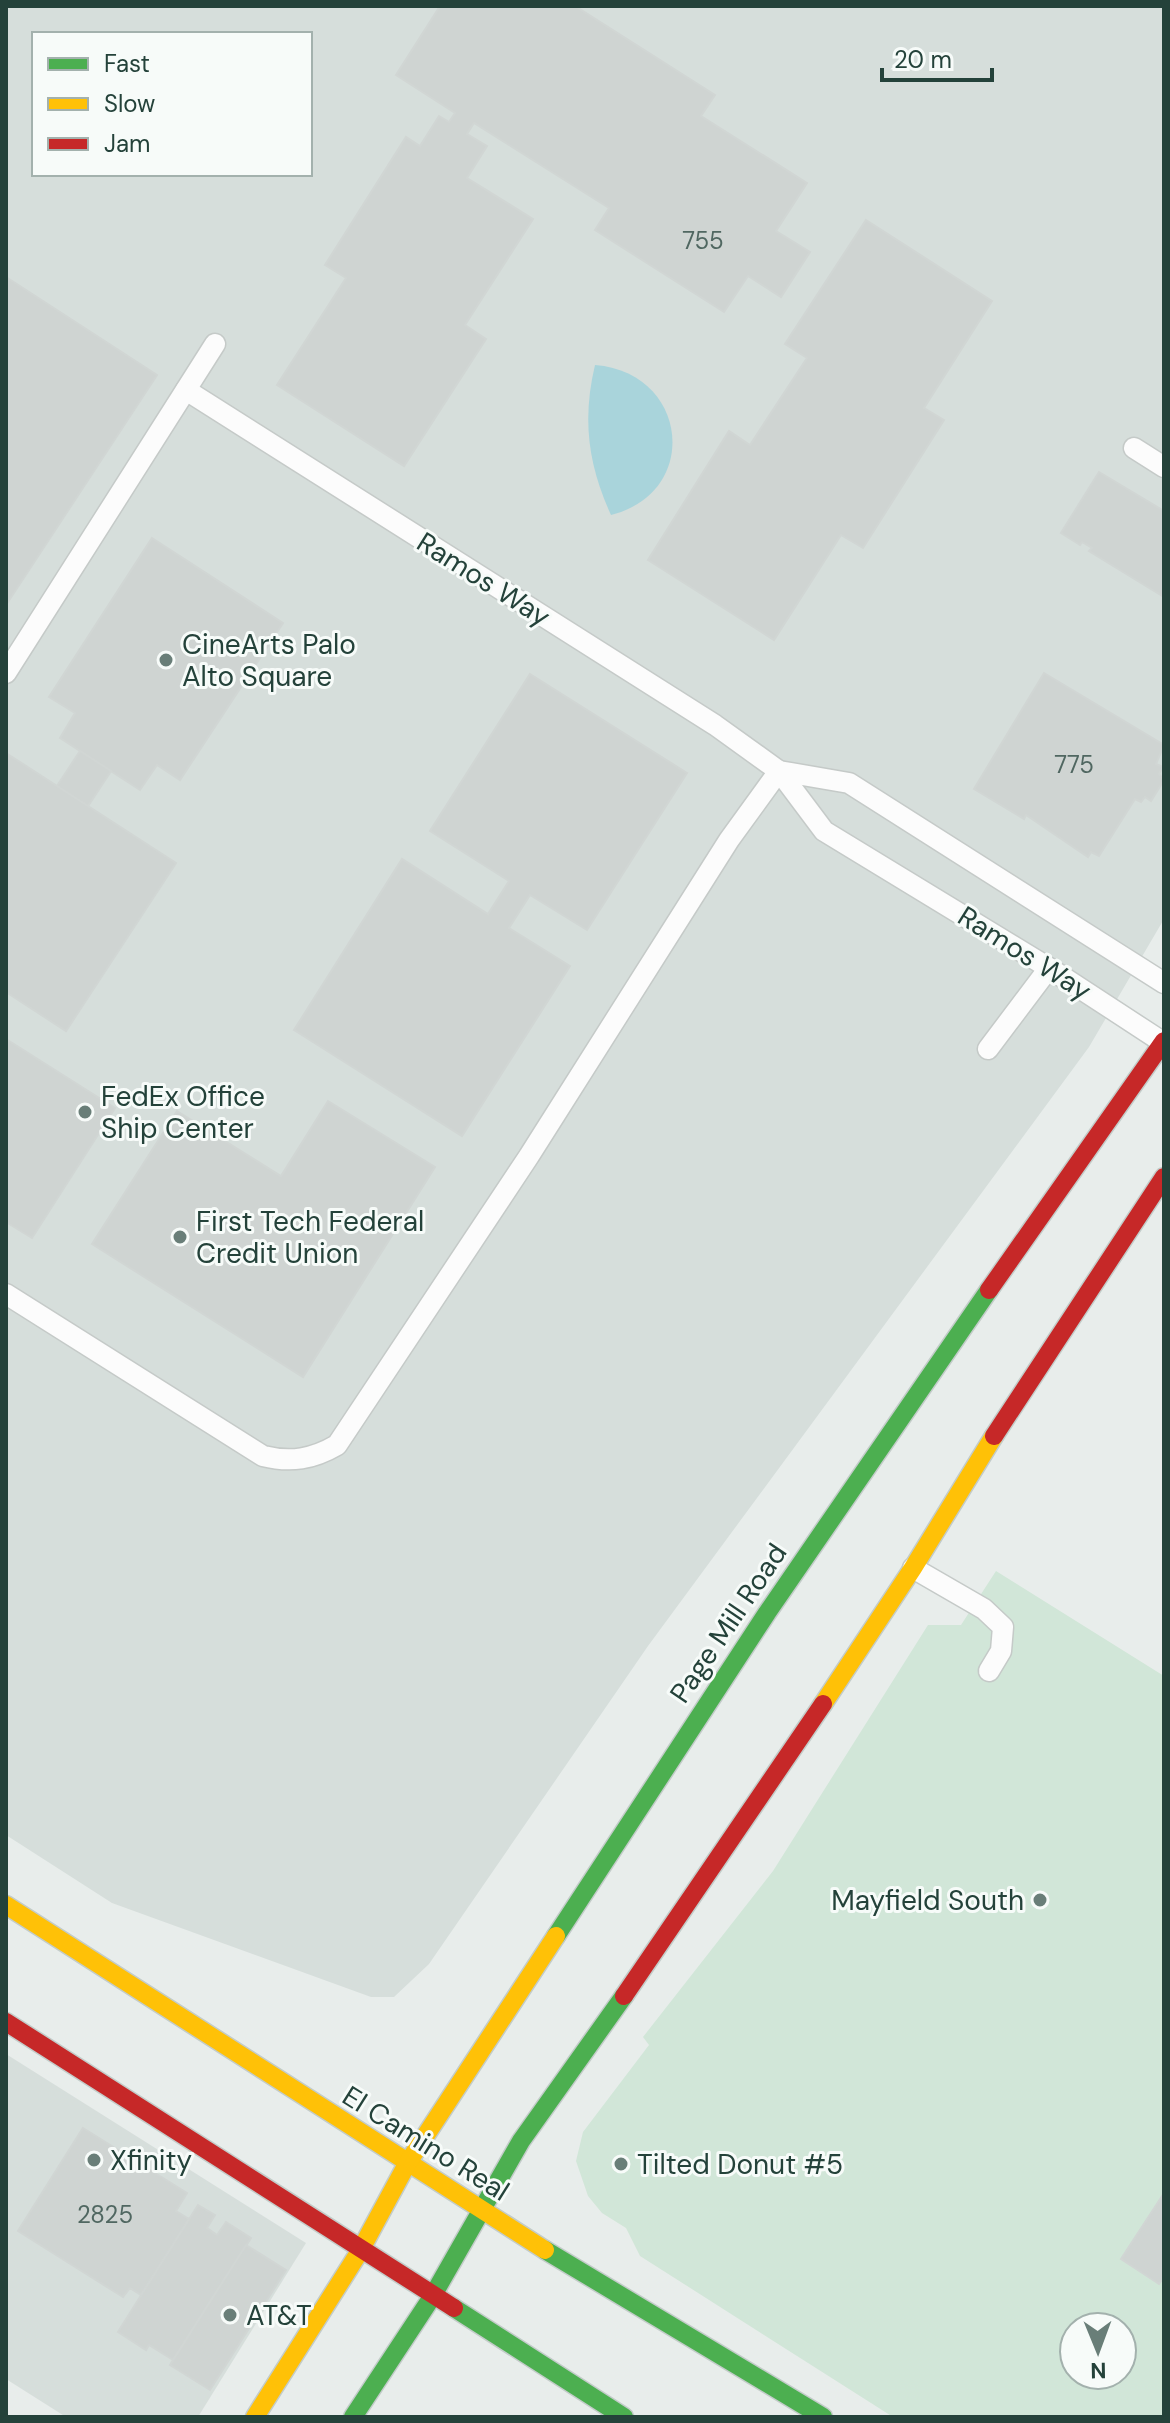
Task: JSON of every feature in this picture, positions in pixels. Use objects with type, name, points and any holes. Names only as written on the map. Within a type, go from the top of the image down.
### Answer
[{"type":"main road","name":"Page Mill Road","points":[[255,2417],[360,2251],[407,2164],[767,1613],[1057,1190],[1164,1042]]},
{"type":"main road","points":[[353,2417],[432,2297],[478,2210],[521,2141],[709,1876],[913,1568],[1011,1408],[1164,1177]]},
{"type":"main road","name":"El Camino Real","points":[[6,1905],[478,2210],[823,2417]]},
{"type":"main road","points":[[6,2022],[624,2417]]},
{"type":"lane","points":[[6,673],[215,344]]},
{"type":"lane","name":"Ramos Way","points":[[186,390],[715,725],[779,771],[824,831],[1164,1042]]},
{"type":"lane","points":[[1134,448],[1164,467]]},
{"type":"lane","points":[[6,1294],[263,1456],[282,1461],[306,1459],[337,1445],[529,1156],[729,840],[779,771]]},
{"type":"lane","name":"Ramos Way","points":[[779,771],[849,783],[1164,983]]},
{"type":"lane","points":[[988,1049],[1049,968]]},
{"type":"lane","points":[[913,1568],[984,1609],[1003,1627],[1001,1651],[989,1671]]},
{"type":"shaded area","points":[[6,6],[1164,6],[1164,919],[1089,1047],[648,1646],[429,1964],[394,1997],[371,1997],[112,1903],[6,1835]]},
{"type":"shaded area","points":[[6,2054],[306,2243],[198,2417],[66,2417],[6,2379]]},
{"type":"green space","points":[[996,1571],[1164,1676],[1164,2417],[893,2417],[640,2256],[626,2228],[602,2213],[588,2196],[576,2161],[583,2132],[649,2045],[643,2037],[773,1871],[928,1625],[961,1625]]},
{"type":"water","points":[[595,365],[626,373],[650,388],[665,409],[672,434],[670,459],[660,483],[640,502],[611,515],[597,478],[590,442],[589,404]]},
{"type":"building","points":[[440,6],[575,6],[715,95],[701,116],[807,183],[776,231],[810,252],[781,297],[748,276],[724,312],[595,230],[609,208],[474,123],[467,134],[487,146],[467,178],[533,219],[465,325],[486,339],[404,466],[277,385],[346,278],[325,265],[406,137],[420,146],[439,116],[449,122],[455,113],[396,75]]},
{"type":"building","points":[[866,220],[992,301],[924,408],[944,420],[863,548],[841,535],[774,640],[648,560],[729,431],[750,445],[807,358],[785,344]]},
{"type":"building","points":[[6,277],[157,375],[6,605]]},
{"type":"building","points":[[1099,472],[1164,511],[1164,597],[1089,551],[1092,548],[1082,542],[1080,545],[1061,533]]},
{"type":"building","name":"CineArts Palo Alto Square","points":[[152,538],[283,623],[180,780],[157,765],[140,790],[60,738],[75,713],[49,697]]},
{"type":"building","points":[[1044,673],[1164,745],[1156,764],[1163,767],[1159,774],[1164,780],[1151,801],[1145,797],[1141,802],[1135,799],[1099,856],[1091,852],[1088,857],[1026,815],[1024,819],[974,789]]},
{"type":"building","points":[[530,674],[687,773],[587,930],[530,895],[509,928],[570,966],[462,1136],[294,1030],[402,859],[488,914],[509,881],[430,831]]},
{"type":"building","points":[[80,751],[111,771],[88,806],[57,786]]},
{"type":"building","points":[[6,753],[176,863],[66,1031],[6,992]]},
{"type":"building","points":[[6,1039],[115,1108],[32,1238],[6,1222]]},
{"type":"building","points":[[328,1101],[435,1167],[303,1377],[92,1244],[177,1111],[281,1176]]},
{"type":"building","points":[[83,2128],[187,2193],[176,2211],[189,2219],[141,2295],[130,2288],[123,2297],[18,2231]]},
{"type":"building","points":[[1164,2193],[1164,2277],[1159,2284],[1121,2259]]},
{"type":"building","points":[[198,2205],[215,2215],[207,2228],[217,2235],[226,2222],[251,2238],[173,2360],[149,2345],[146,2350],[118,2332]]},
{"type":"building","name":"AT&T","points":[[246,2245],[286,2270],[210,2390],[170,2365]]},
{"type":"traffic: fast","points":[[556,1936],[767,1613],[989,1290]]},
{"type":"traffic: fast","points":[[353,2417],[432,2297],[521,2141],[624,1996]]},
{"type":"traffic: fast","points":[[545,2250],[823,2417]]},
{"type":"traffic: fast","points":[[454,2308],[624,2417]]},
{"type":"traffic: slow","points":[[823,1704],[913,1568],[994,1436]]},
{"type":"traffic: slow","points":[[6,1905],[545,2250]]},
{"type":"traffic: slow","points":[[255,2417],[360,2251],[407,2164],[556,1936]]},
{"type":"traffic: jam","points":[[989,1290],[1164,1041]]},
{"type":"traffic: jam","points":[[994,1436],[1164,1177]]},
{"type":"traffic: jam","points":[[624,1996],[823,1704]]},
{"type":"traffic: jam","points":[[6,2022],[454,2308]]},
{"type":"place","name":"CineArts Palo Alto Square","points":[[166,660]]},
{"type":"place","name":"FedEx Office Ship Center","points":[[85,1112]]},
{"type":"place","name":"First Tech Federal Credit Union","points":[[180,1237]]},
{"type":"place","name":"Mayfield South","points":[[1040,1900]]},
{"type":"place","name":"Xfinity","points":[[94,2160]]},
{"type":"place","name":"Tilted Donut #5","points":[[621,2164]]},
{"type":"place","name":"AT&T","points":[[230,2315]]}]
